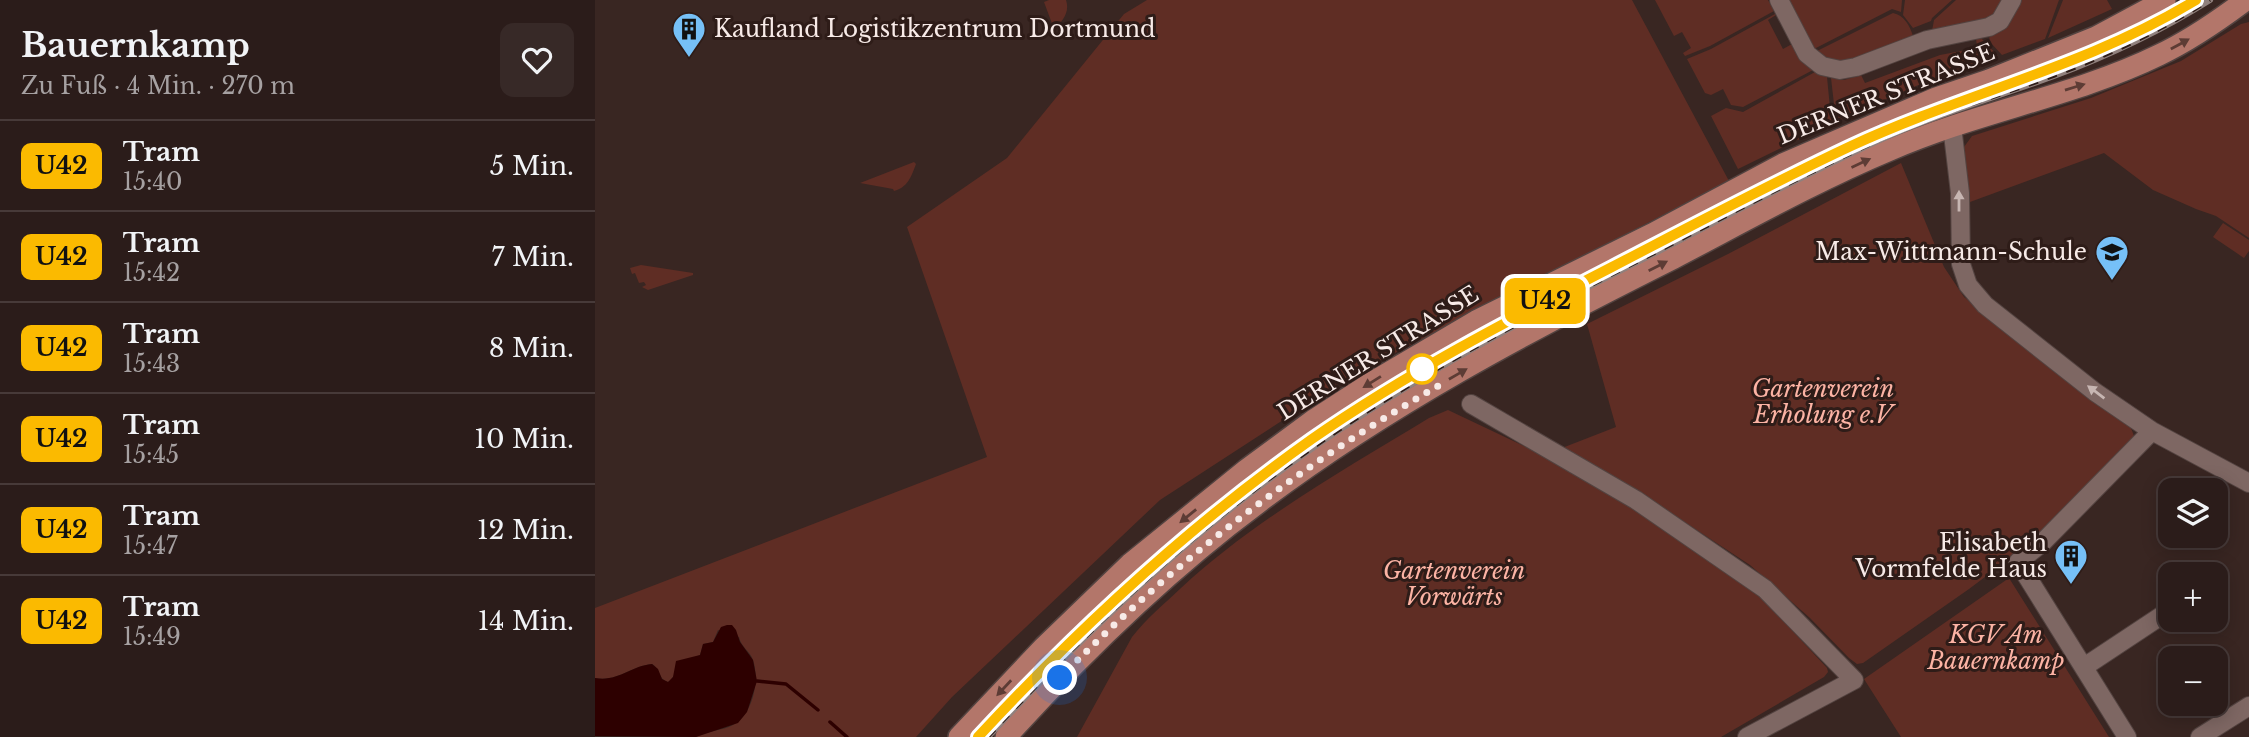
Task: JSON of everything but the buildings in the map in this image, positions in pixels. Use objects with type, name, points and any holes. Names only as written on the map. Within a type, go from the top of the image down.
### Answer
[{"type":"main road","name":"DERNER STRASSE","points":[[959,737],[1062,629],[1150,548],[1246,470],[1315,419],[1379,378],[1476,321],[1652,234],[1783,164],[1935,98],[1989,80],[2096,37],[2165,0]]},
{"type":"main road","points":[[1006,737],[1079,658],[1157,584],[1257,503],[1330,452],[1457,374],[1572,309],[1836,175],[1952,126],[2132,67],[2183,43],[2246,0]]},
{"type":"street","points":[[1779,0],[1807,54],[1822,66],[1840,70],[1856,67],[1927,40],[1989,27],[2000,21],[2012,0]]},
{"type":"street","points":[[1952,126],[1959,193],[1961,264],[1968,285],[1985,305],[2095,392],[2152,431],[2249,483]]},
{"type":"street","points":[[1471,404],[1636,500],[1765,589],[1854,680],[1747,737]]},
{"type":"street","points":[[2127,737],[2018,562],[2042,543],[2152,431]]},
{"type":"street","points":[[2084,667],[2158,618]]},
{"type":"street","points":[[2200,737],[2249,706]]},
{"type":"green space","points":[[1066,0],[1067,4],[1065,16],[1054,29],[1044,2]]},
{"type":"green space","points":[[1147,0],[1632,0],[1729,181],[1354,374],[1160,500],[952,697],[916,737],[696,737],[729,727],[740,720],[750,705],[755,687],[752,657],[739,637],[718,630],[713,642],[703,644],[700,655],[683,665],[668,682],[652,664],[611,678],[595,678],[595,608],[987,457],[907,227],[1007,158],[1124,14]]},
{"type":"green space","points":[[1655,0],[1768,0],[1774,11],[1710,46],[1685,56],[1683,53],[1691,48],[1682,32],[1674,36]]},
{"type":"green space","points":[[1786,0],[1902,0],[1901,12],[1892,9],[1814,49]]},
{"type":"green space","points":[[1905,0],[1952,0],[1931,21],[1913,28],[1903,15]]},
{"type":"green space","points":[[1956,0],[2004,0],[1995,15],[1983,21],[1932,31],[1934,20]]},
{"type":"green space","points":[[2022,0],[2059,0],[2045,39],[2002,55],[1990,42],[1989,36],[2009,24]]},
{"type":"green space","points":[[2063,0],[2107,0],[2112,9],[2048,38]]},
{"type":"green space","points":[[1893,13],[1906,22],[1913,36],[1841,63],[1815,52]]},
{"type":"green space","points":[[1775,14],[1768,20],[1783,49],[1792,44],[1803,61],[1813,70],[1743,107],[1731,105],[1723,89],[1711,95],[1705,93],[1687,59]]},
{"type":"green space","points":[[2249,22],[2249,238],[2216,216],[2153,190],[2104,153],[1970,202],[1964,147],[1972,136],[2091,98],[2181,61],[2241,24]]},
{"type":"green space","points":[[1976,38],[1981,38],[1998,56],[1923,83],[1838,120],[1831,78],[1844,80],[1861,75],[1865,83],[1940,55],[1977,48]]},
{"type":"green space","points":[[1815,72],[1827,77],[1834,122],[1738,169],[1711,116],[1726,108],[1743,112]]},
{"type":"green space","points":[[914,162],[916,164],[911,177],[906,184],[894,191],[860,183]]},
{"type":"green space","name":"Gartenverein Erholung e.V","points":[[1901,163],[1944,267],[1964,297],[2131,428],[2134,436],[2132,443],[2037,538],[1969,589],[1863,663],[1857,664],[1750,565],[1677,517],[1562,448],[1616,427],[1587,324]]},
{"type":"green space","points":[[2223,223],[2249,240],[2249,251],[2244,258],[2213,237]]},
{"type":"green space","points":[[641,265],[693,275],[648,290],[642,287],[646,285],[644,282],[639,283],[630,268]]},
{"type":"green space","name":"Gartenverein Vorwärts","points":[[1448,410],[1570,468],[1749,587],[1828,672],[1824,677],[1721,737],[1077,737],[1132,637],[1181,588],[1269,518],[1429,418]]},
{"type":"green space","name":"KGV Am Bauernkamp","points":[[2009,578],[2109,737],[1901,737],[1864,679]]},
{"type":"shaded area","points":[[732,625],[736,630],[740,642],[753,660],[757,681],[747,712],[738,723],[696,737],[595,736],[595,678],[611,678],[652,664],[658,669],[662,679],[668,682],[673,677],[676,661],[700,655],[703,644],[713,642],[721,627]]},
{"type":"waterway","points":[[757,681],[786,684],[818,710]]},
{"type":"waterway","points":[[830,722],[847,737]]},
{"type":"railway","points":[[988,737],[1099,624],[1216,520],[1300,457],[1430,373],[1565,299],[1832,163],[1951,111],[2094,60],[2134,42],[2210,0]]},
{"type":"tram line","name":"U42","points":[[978,737],[1093,619],[1219,508],[1313,439],[1422,369],[1526,311],[1849,147],[1934,111],[2087,56],[2143,30],[2196,0]]},
{"type":"place","name":"Kaufland Logistikzentrum Dortmund","points":[[689,59]]},
{"type":"place","name":"Max-Wittmann-Schule","points":[[2112,282]]},
{"type":"place","name":"Elisabeth Vormfelde Haus","points":[[2071,586]]},
{"type":"route","points":[[1060,678],[1138,602],[1257,503],[1330,452],[1438,386],[1422,369]]}]
